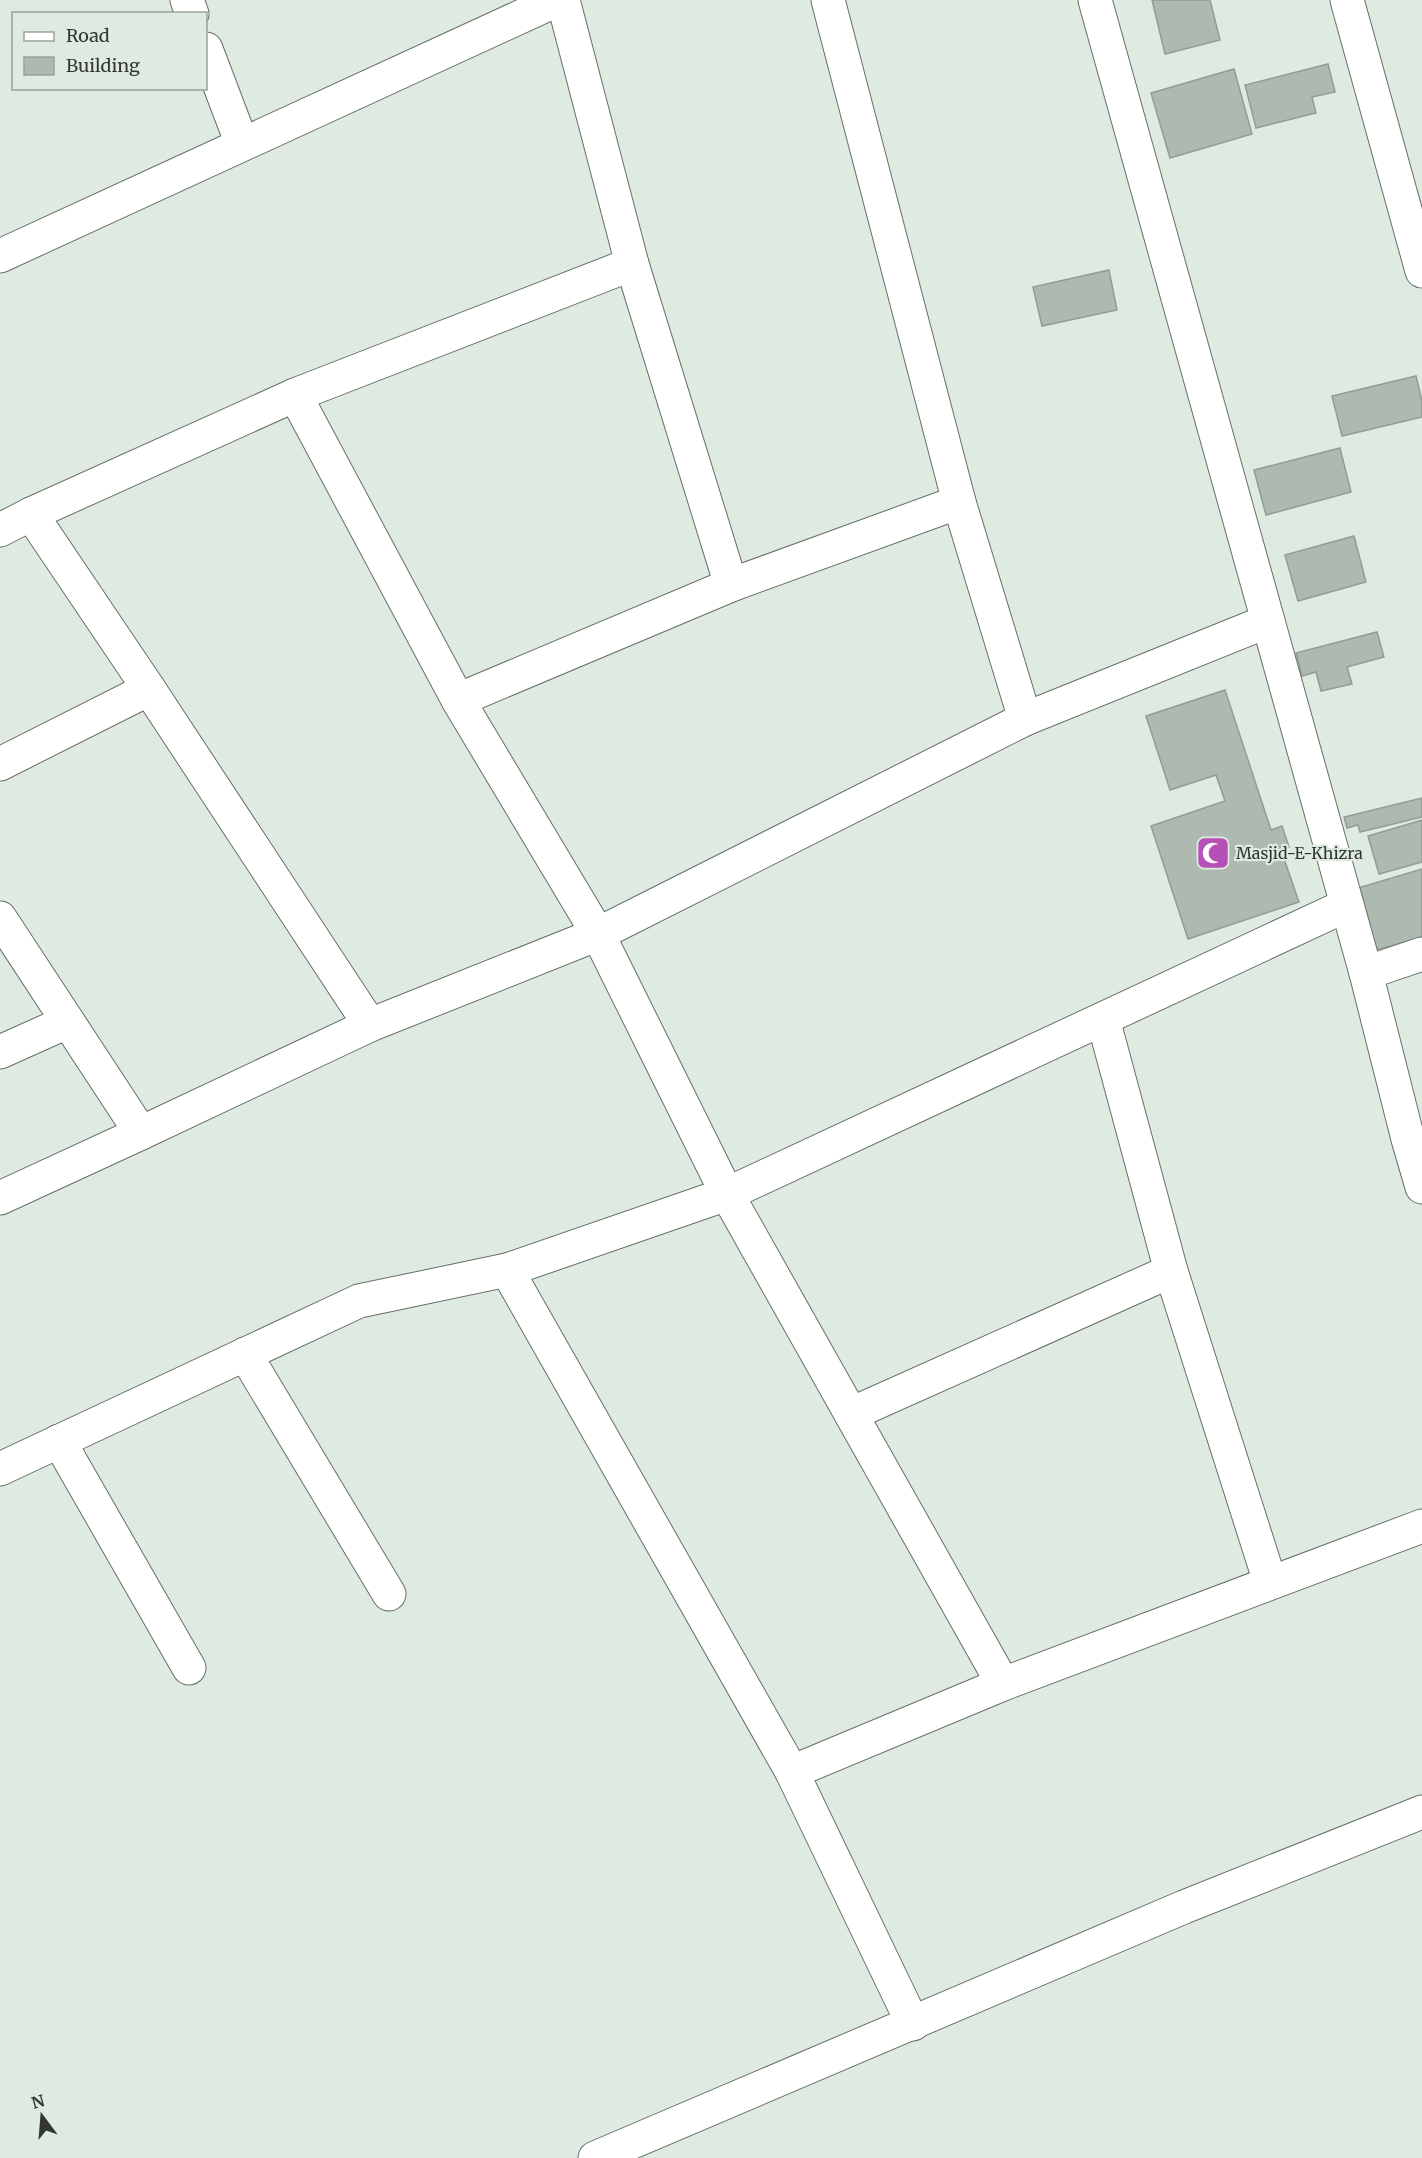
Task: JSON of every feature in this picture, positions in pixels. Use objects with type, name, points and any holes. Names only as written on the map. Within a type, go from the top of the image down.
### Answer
[{"type":"street","points":[[0,256],[556,0]]},
{"type":"street","points":[[562,0],[632,264],[731,585]]},
{"type":"street","points":[[828,0],[959,502],[1025,719]]},
{"type":"street","points":[[1095,0],[1366,973],[1415,1137],[1422,1187]]},
{"type":"street","points":[[1347,0],[1422,271]]},
{"type":"street","points":[[207,52],[242,144]]},
{"type":"street","points":[[0,530],[295,395],[632,264]]},
{"type":"street","points":[[295,395],[458,700],[598,934],[727,1194],[1003,1684]]},
{"type":"street","points":[[458,700],[731,585],[959,502]]},
{"type":"street","points":[[31,514],[370,1025]]},
{"type":"street","points":[[0,1198],[370,1025],[598,934],[1025,719],[1268,621]]},
{"type":"street","points":[[0,764],[149,689]]},
{"type":"street","points":[[0,1469],[359,1301],[507,1270],[727,1194],[1347,905]]},
{"type":"street","points":[[0,918],[141,1133]]},
{"type":"street","points":[[1366,973],[1422,954]]},
{"type":"street","points":[[1103,1019],[1171,1271],[1270,1582]]},
{"type":"street","points":[[0,1052],[67,1022]]},
{"type":"street","points":[[507,1270],[792,1772],[913,2024]]},
{"type":"street","points":[[851,1414],[1171,1271]]},
{"type":"street","points":[[245,1354],[388,1594]]},
{"type":"street","points":[[59,1441],[189,1668]]},
{"type":"street","points":[[792,1772],[1003,1684],[1422,1526]]},
{"type":"street","points":[[595,2158],[1184,1907],[1422,1812]]},
{"type":"building","points":[[1152,0],[1210,0],[1220,40],[1165,54]]},
{"type":"building","points":[[1328,64],[1335,92],[1312,97],[1316,113],[1256,128],[1245,85]]},
{"type":"building","points":[[1234,69],[1252,134],[1170,158],[1151,93]]},
{"type":"building","points":[[1109,270],[1117,310],[1042,326],[1033,287]]},
{"type":"building","points":[[1416,376],[1422,401],[1422,417],[1342,436],[1332,396]]},
{"type":"building","points":[[1340,448],[1351,492],[1266,515],[1254,470]]},
{"type":"building","points":[[1354,536],[1366,582],[1298,601],[1285,555]]},
{"type":"building","points":[[1377,632],[1384,657],[1347,667],[1352,684],[1321,691],[1316,672],[1302,676],[1296,653]]},
{"type":"building","points":[[1225,690],[1271,830],[1282,826],[1289,847],[1280,847],[1299,902],[1188,939],[1151,826],[1225,801],[1216,775],[1170,790],[1146,716]]},
{"type":"building","points":[[1422,798],[1422,817],[1360,832],[1358,825],[1347,828],[1344,817]]},
{"type":"building","points":[[1422,820],[1422,862],[1379,874],[1368,836]]},
{"type":"building","points":[[1422,869],[1422,937],[1376,950],[1358,888]]},
{"type":"place","name":"Masjid-E-Khizra","points":[[1213,853]]}]
